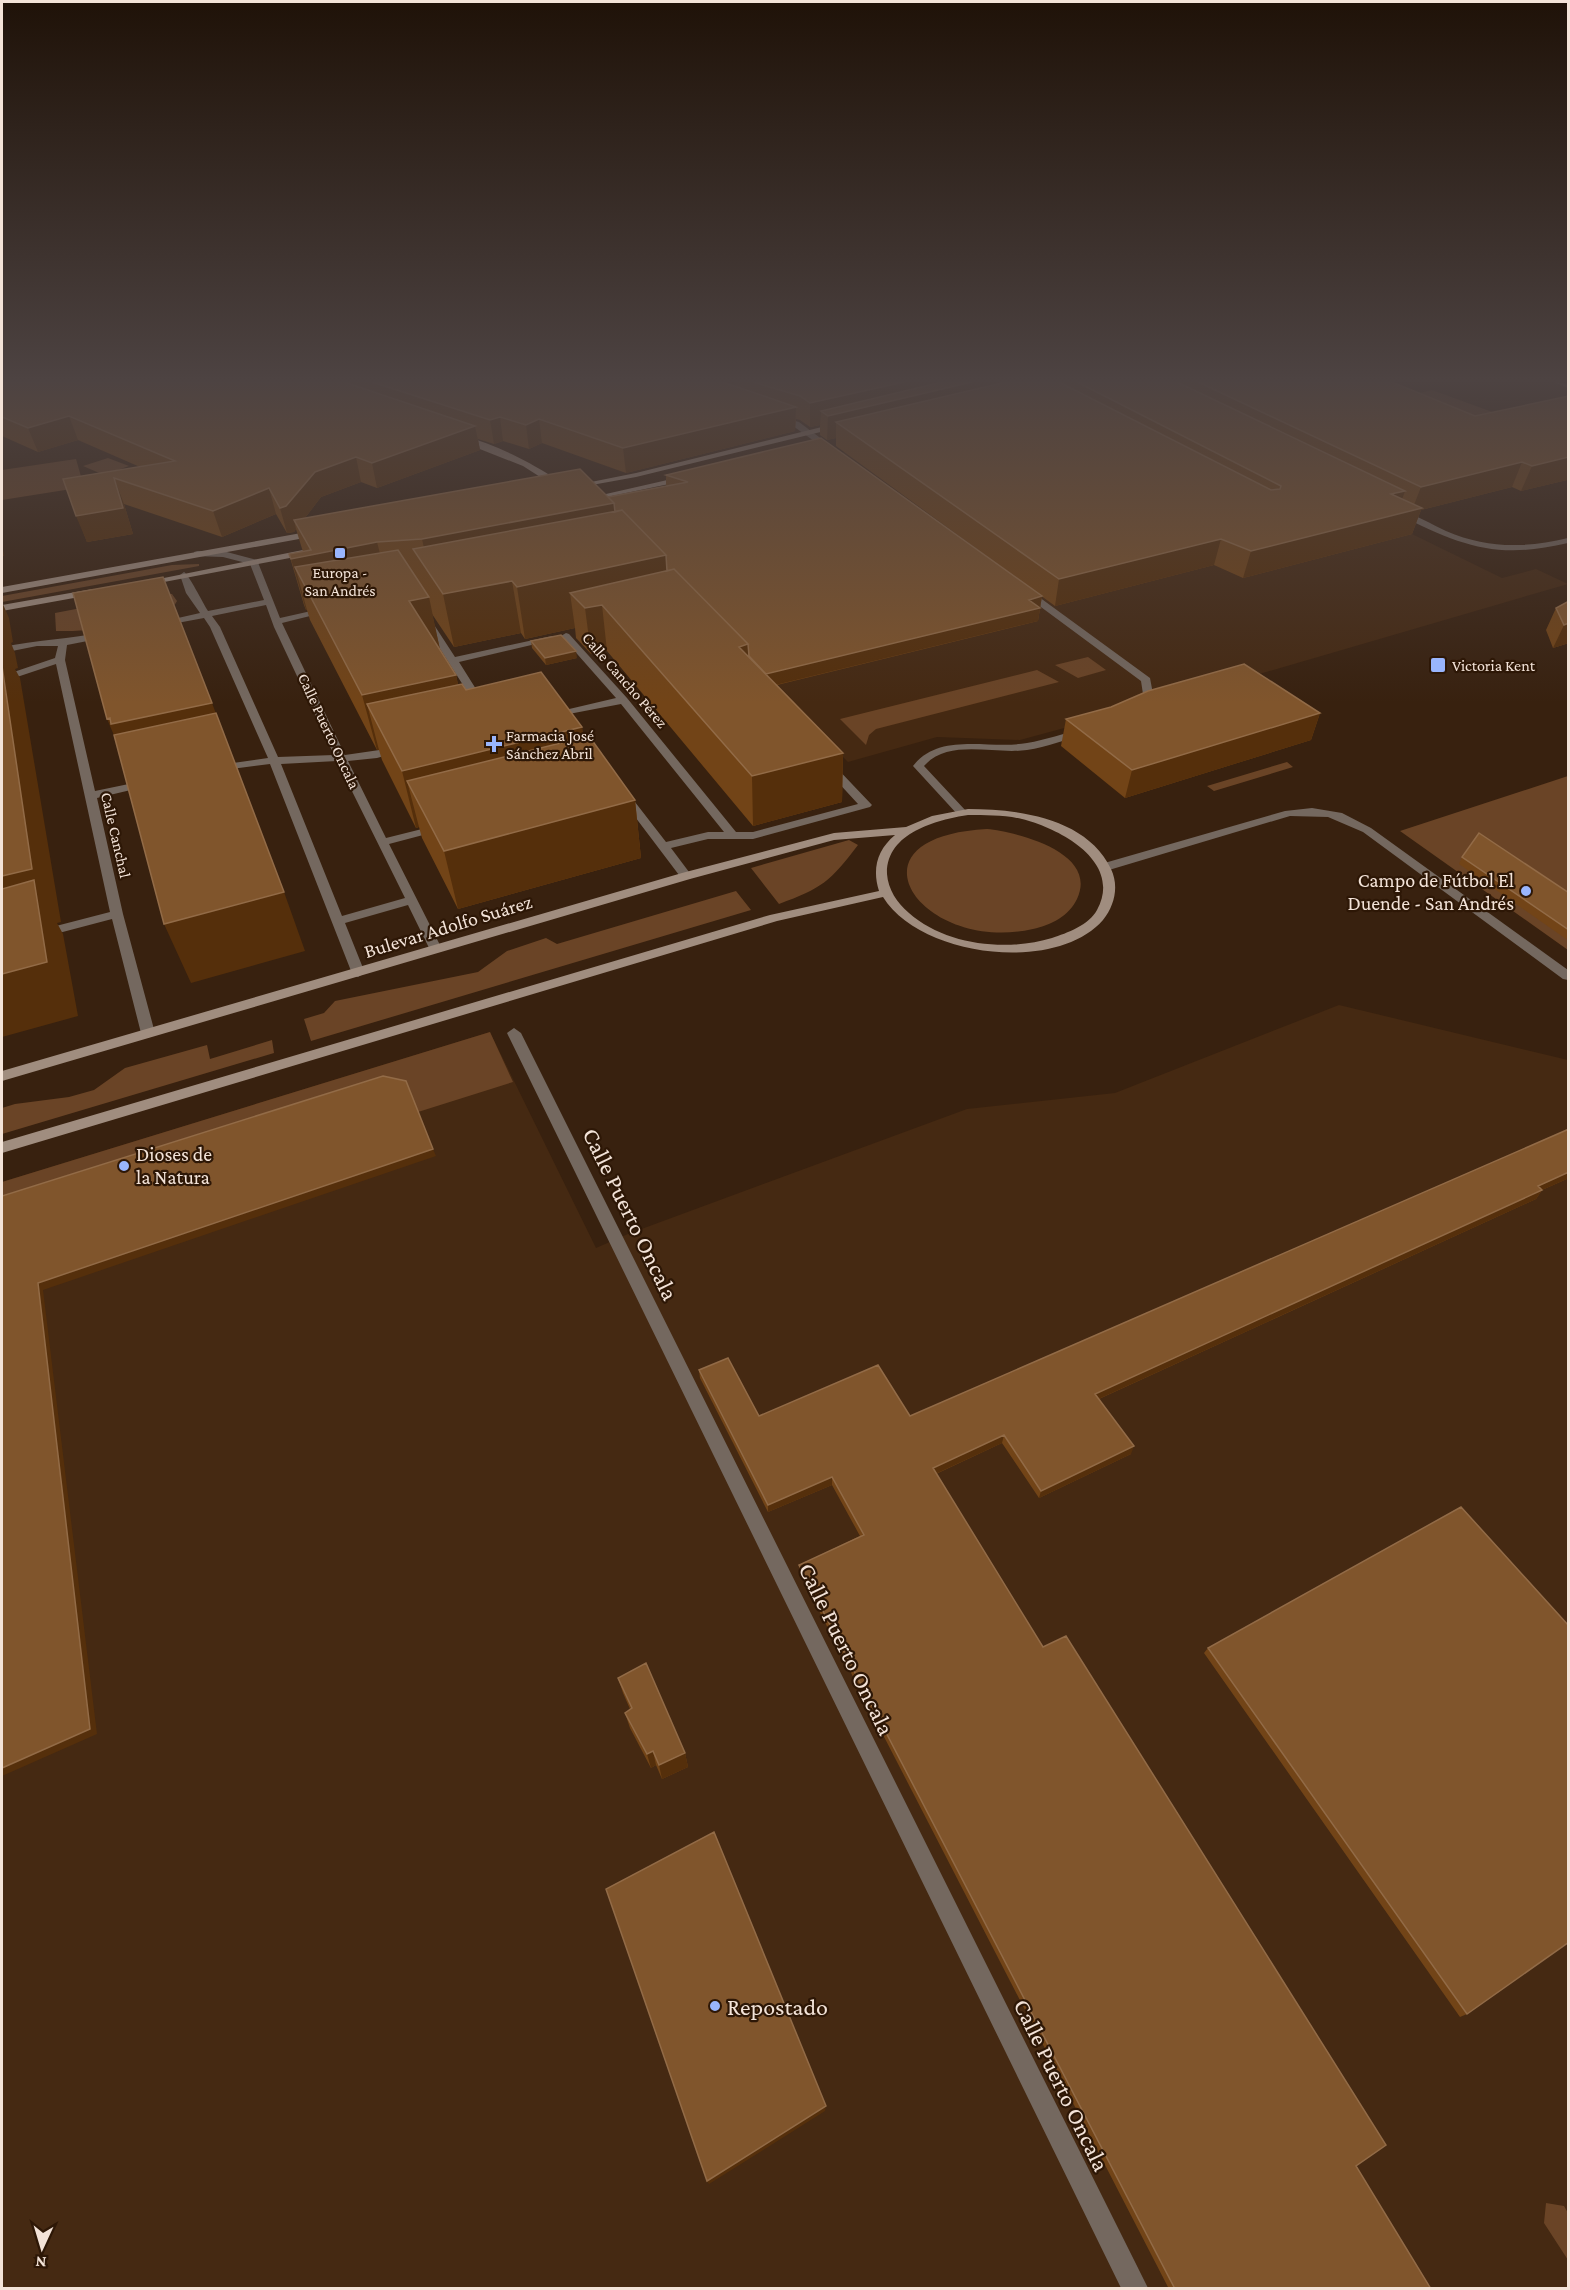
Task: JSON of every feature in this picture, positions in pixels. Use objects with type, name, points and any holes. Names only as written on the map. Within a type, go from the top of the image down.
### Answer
[{"type":"street","points":[[564,489],[586,510]]},
{"type":"street","points":[[571,495],[591,489]]},
{"type":"street","points":[[552,490],[571,495],[610,489]]},
{"type":"street","points":[[1389,507],[1459,541],[1481,546],[1515,551],[1569,541]]},
{"type":"street","points":[[2,590],[330,531]]},
{"type":"street","points":[[129,585],[319,550]]},
{"type":"street","points":[[196,554],[224,554],[254,562]]},
{"type":"street","name":"Calle Puerto Oncala","points":[[254,562],[277,621],[436,949]]},
{"type":"street","points":[[184,575],[191,592],[215,627],[274,760],[358,973]]},
{"type":"street","points":[[1021,588],[1146,680],[1148,694],[1142,711],[1134,716]]},
{"type":"street","points":[[2,608],[106,590]]},
{"type":"street","points":[[152,625],[270,602]]},
{"type":"street","points":[[417,605],[486,712]]},
{"type":"street","points":[[277,621],[338,609]]},
{"type":"street","points":[[2,650],[37,643],[63,644],[119,632]]},
{"type":"street","name":"Calle Cancho Pérez","points":[[452,661],[571,634],[733,836]]},
{"type":"street","name":"Calle Canchal","points":[[63,644],[60,660],[117,914],[148,1033]]},
{"type":"street","points":[[2,679],[60,660]]},
{"type":"street","points":[[541,718],[567,718],[622,700]]},
{"type":"street","points":[[962,813],[918,766],[928,755],[964,746],[1026,747],[1092,729]]},
{"type":"street","points":[[199,771],[242,762],[342,759],[375,756],[408,749]]},
{"type":"street","points":[[663,847],[708,834],[753,836],[866,805],[818,754]]},
{"type":"street","points":[[90,796],[156,781]]},
{"type":"street","points":[[615,782],[686,876]]},
{"type":"street","points":[[1106,867],[1289,813],[1320,810],[1343,817],[1367,830],[1569,976]]},
{"type":"street","points":[[991,812],[1027,817],[1061,829],[1088,846],[1106,867],[1111,884],[1108,901],[1099,917],[1059,941],[1031,947],[1001,948],[970,945],[942,937],[917,924],[898,909],[886,893],[880,878],[887,850],[896,839],[926,821],[962,813],[991,812]]},
{"type":"street","points":[[383,842],[452,825]]},
{"type":"street","name":"Bulevar Adolfo Suárez","points":[[2,1076],[686,876],[834,837],[909,830]]},
{"type":"street","points":[[2,1148],[774,918],[886,893]]},
{"type":"street","points":[[338,921],[413,900]]},
{"type":"street","points":[[2,944],[117,914]]},
{"type":"street","name":"Calle Puerto Oncala","points":[[513,1033],[1135,2289]]},
{"type":"shaded area","points":[[2,489],[72,489],[2,500]]},
{"type":"shaded area","points":[[804,489],[1112,489],[1412,534],[1502,578],[1536,569],[1568,584],[1201,691],[1020,740],[937,737],[848,762],[772,686]]},
{"type":"shaded area","points":[[199,564],[199,566],[2,602],[2,596],[172,565]]},
{"type":"shaded area","points":[[160,593],[172,594],[177,601],[169,610],[156,617],[103,629],[56,631],[55,613]]},
{"type":"shaded area","points":[[1088,657],[1106,670],[1078,678],[1055,665]]},
{"type":"shaded area","points":[[1037,670],[1059,682],[876,729],[869,735],[866,745],[840,719]]},
{"type":"shaded area","points":[[1287,762],[1293,767],[1214,791],[1207,786]]},
{"type":"shaded area","name":"Campo de Fútbol El Duende - San Andrés","points":[[1568,776],[1568,950],[1400,831]]},
{"type":"shaded area","points":[[987,829],[1034,840],[1066,857],[1076,869],[1081,883],[1074,905],[1059,919],[1040,927],[993,932],[958,925],[930,910],[912,891],[907,871],[916,852],[942,837]]},
{"type":"shaded area","points":[[849,840],[858,845],[832,876],[816,888],[779,904],[751,868]]},
{"type":"shaded area","points":[[736,891],[751,910],[311,1041],[304,1019],[324,1013],[335,1001],[478,972],[507,951],[546,938],[557,944]]},
{"type":"shaded area","points":[[1339,1005],[1568,1060],[1568,2288],[2,2288],[2,1182],[490,1032],[596,1248],[628,1234],[967,1109],[1115,1093]]},
{"type":"shaded area","points":[[490,1032],[513,1082],[418,1112],[2,1205],[2,1182]]},
{"type":"shaded area","points":[[272,1040],[274,1053],[2,1134],[2,1108],[15,1104],[69,1097],[94,1090],[125,1068],[207,1045],[210,1059]]},
{"type":"shaded area","points":[[1546,2203],[1564,2206],[1568,2213],[1568,2260],[1544,2223]]},
{"type":"building","points":[[66,489],[117,489],[123,508],[76,516]]},
{"type":"building","points":[[147,489],[267,489],[213,511]]},
{"type":"building","points":[[269,489],[301,489],[286,506],[280,508]]},
{"type":"building","points":[[469,489],[600,489],[614,503],[422,539],[377,542],[291,559],[289,554],[311,550],[294,520]]},
{"type":"building","points":[[651,489],[892,489],[1042,596],[1029,600],[1040,608],[766,674],[749,656],[748,644],[674,569],[667,571],[666,555],[622,510],[615,512],[614,503],[608,497]]},
{"type":"building","points":[[931,489],[1401,489],[1405,491],[1391,494],[1422,508],[1251,551],[1221,539],[1059,579]]},
{"type":"building","points":[[622,510],[666,555],[517,587],[512,581],[443,594],[413,549]]},
{"type":"building","points":[[398,550],[429,597],[409,601],[456,675],[362,695],[295,567]]},
{"type":"building","points":[[674,569],[748,644],[739,647],[843,753],[752,776],[602,605],[585,608],[570,593]]},
{"type":"building","points":[[163,577],[212,703],[111,724],[110,718],[107,719],[73,593]]},
{"type":"building","points":[[1569,601],[1569,623],[1564,625],[1556,608]]},
{"type":"building","points":[[561,635],[576,651],[545,658],[531,641]]},
{"type":"building","points":[[1244,664],[1320,713],[1132,770],[1066,719],[1111,707],[1148,691]]},
{"type":"building","points":[[2,666],[32,869],[2,876]]},
{"type":"building","points":[[541,672],[582,727],[402,771],[367,704],[462,684],[466,690]]},
{"type":"building","points":[[216,713],[284,892],[164,924],[114,735]]},
{"type":"building","points":[[589,736],[635,800],[444,851],[407,781]]},
{"type":"building","points":[[1479,833],[1569,893],[1569,930],[1462,857]]},
{"type":"building","points":[[34,880],[47,962],[2,974],[2,889]]},
{"type":"building","points":[[383,1076],[406,1081],[433,1149],[38,1283],[90,1729],[2,1768],[2,1196]]},
{"type":"building","points":[[1569,1129],[1569,1172],[1538,1186],[1542,1190],[1095,1394],[1134,1446],[1041,1491],[1004,1435],[933,1468],[1043,1647],[1066,1636],[1386,2145],[1356,2166],[1431,2289],[1175,2289],[799,1565],[864,1535],[832,1477],[768,1505],[699,1370],[728,1358],[759,1416],[878,1365],[910,1416]]},
{"type":"building","points":[[1461,1507],[1569,1626],[1569,1942],[1467,2014],[1208,1648]]},
{"type":"building","points":[[646,1663],[685,1753],[659,1765],[653,1751],[647,1754],[625,1713],[632,1708],[618,1678]]},
{"type":"building","name":"Repostado","points":[[714,1832],[826,2106],[707,2181],[606,1889]]},
{"type":"place","name":"Europa - San Andrés","points":[[340,553]]},
{"type":"place","name":"Victoria Kent","points":[[1438,665]]},
{"type":"place","name":"Farmacia José Sánchez Abril","points":[[494,744]]},
{"type":"place","name":"Campo de Fútbol El Duende - San Andrés","points":[[1526,891]]},
{"type":"place","name":"Dioses de la Natura","points":[[124,1166]]},
{"type":"place","name":"Repostado","points":[[715,2006]]}]
